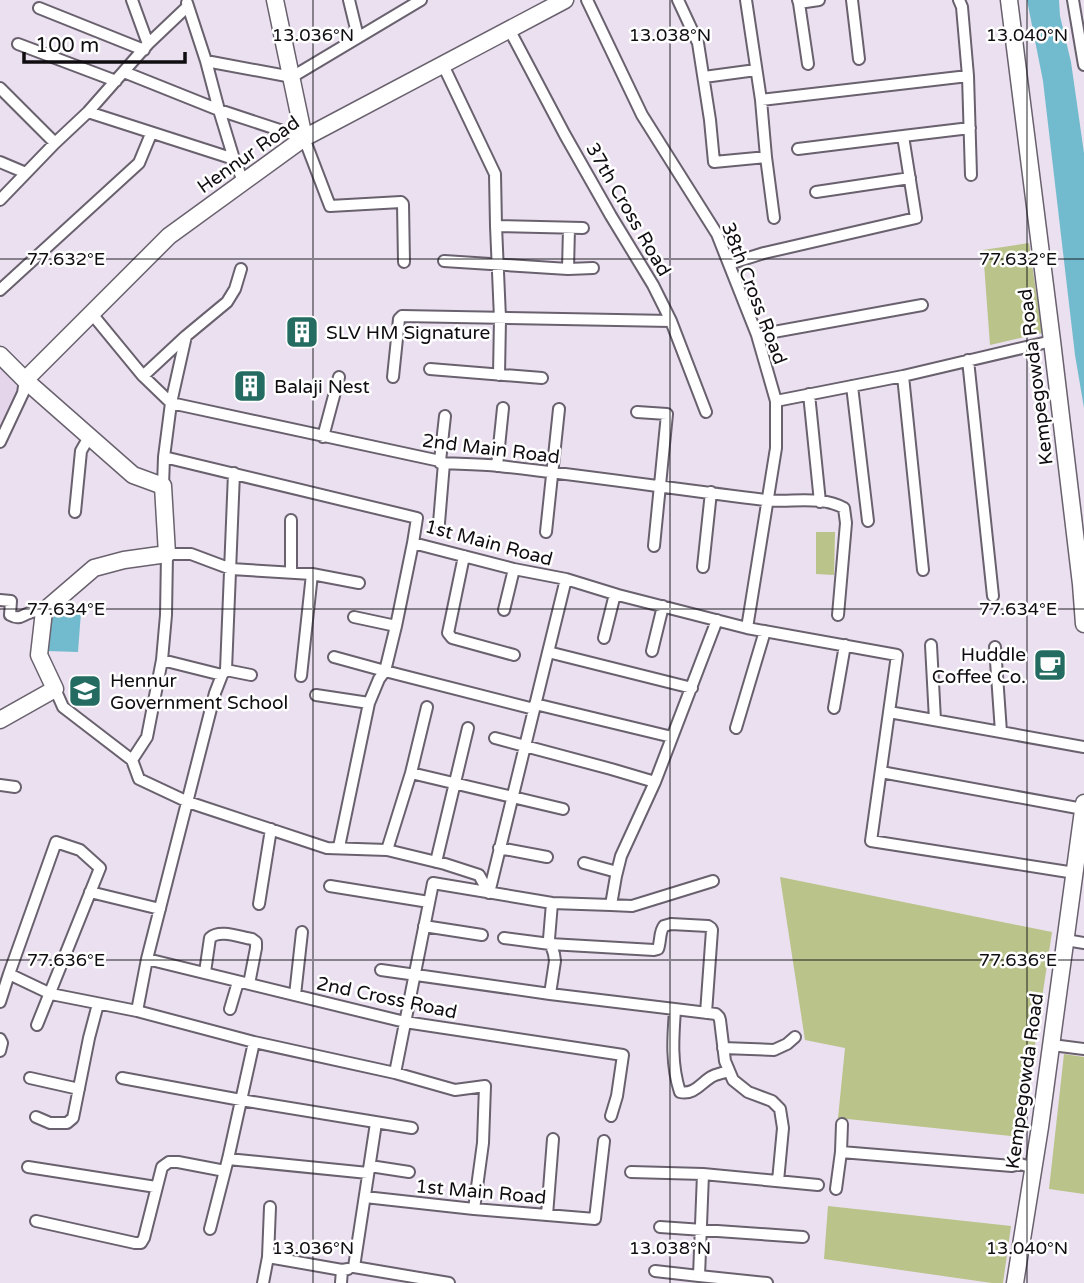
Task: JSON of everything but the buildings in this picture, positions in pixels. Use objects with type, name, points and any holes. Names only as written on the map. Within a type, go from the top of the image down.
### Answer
[{"type":"street","points":[[275,0],[304,138],[330,206],[401,202],[404,262]]},
{"type":"street","points":[[349,0],[358,37]]},
{"type":"street","points":[[206,61],[292,77],[358,37],[404,4],[421,0]]},
{"type":"street","name":"Hennur Road","points":[[25,380],[169,236],[304,138],[565,0]]},
{"type":"street","name":"38th Cross Road","points":[[587,0],[642,116],[717,234],[757,335],[776,401],[776,448],[747,628]]},
{"type":"street","points":[[678,0],[698,43],[714,162],[766,157]]},
{"type":"street","points":[[747,0],[774,218]]},
{"type":"street","points":[[808,64],[798,2],[819,0]]},
{"type":"street","points":[[852,0],[859,59]]},
{"type":"street","points":[[959,0],[962,7],[968,76],[971,175]]},
{"type":"street","name":"Kempegowda Road","points":[[1009,0],[1084,624]]},
{"type":"street","points":[[1073,0],[1084,65]]},
{"type":"street","points":[[132,1],[146,47]]},
{"type":"street","points":[[0,200],[88,112],[187,3],[243,181]]},
{"type":"street","points":[[38,8],[146,47]]},
{"type":"street","name":"37th Cross Road","points":[[509,29],[571,146],[653,285],[671,321],[706,412]]},
{"type":"street","points":[[18,44],[116,81]]},
{"type":"street","points":[[443,65],[495,174],[499,265],[499,374]]},
{"type":"street","points":[[704,77],[756,70]]},
{"type":"street","points":[[124,72],[219,110],[304,138]]},
{"type":"street","points":[[761,100],[968,76]]},
{"type":"street","points":[[0,88],[55,143]]},
{"type":"street","points":[[88,112],[234,159]]},
{"type":"street","points":[[798,149],[970,128]]},
{"type":"street","points":[[0,290],[139,163],[151,134]]},
{"type":"street","points":[[729,264],[764,253],[916,218],[904,136]]},
{"type":"street","points":[[0,162],[26,173]]},
{"type":"street","points":[[816,192],[910,178]]},
{"type":"street","points":[[496,226],[583,228]]},
{"type":"street","points":[[568,269],[569,228]]},
{"type":"street","points":[[444,261],[568,269],[593,268]]},
{"type":"street","points":[[143,376],[228,302],[236,289],[241,269]]},
{"type":"street","points":[[757,335],[922,304]]},
{"type":"street","points":[[92,314],[143,376],[171,403]]},
{"type":"street","points":[[393,377],[399,316],[671,321]]},
{"type":"street","points":[[132,760],[147,737],[162,660],[167,554],[164,457],[171,403],[186,336]]},
{"type":"street","points":[[776,401],[903,376],[1052,341]]},
{"type":"street","points":[[0,355],[133,475],[163,486]]},
{"type":"street","points":[[968,360],[993,596]]},
{"type":"street","points":[[430,369],[542,378]]},
{"type":"street","points":[[323,437],[339,376]]},
{"type":"street","points":[[903,376],[923,570]]},
{"type":"street","points":[[0,442],[23,393],[25,380]]},
{"type":"street","points":[[852,387],[867,521]]},
{"type":"street","points":[[809,394],[820,502],[833,502],[844,508],[846,523],[838,615]]},
{"type":"street","name":"2nd Main Road","points":[[171,403],[442,462],[497,466],[769,500],[820,502]]},
{"type":"street","points":[[497,466],[503,408]]},
{"type":"street","points":[[545,533],[559,410]]},
{"type":"street","points":[[637,412],[667,414],[654,546]]},
{"type":"street","points":[[439,523],[445,416]]},
{"type":"street","points":[[75,512],[81,452],[89,437]]},
{"type":"street","name":"1st Main Road","points":[[164,457],[417,518],[413,543],[514,569],[566,579],[747,628],[897,655],[889,712]]},
{"type":"street","points":[[137,1011],[147,958],[215,693],[224,673],[234,473]]},
{"type":"street","points":[[703,567],[711,492]]},
{"type":"street","points":[[290,573],[291,520]]},
{"type":"street","points":[[339,847],[369,703],[385,671],[413,543]]},
{"type":"street","points":[[0,600],[11,601],[10,615],[20,618],[30,612],[44,611],[94,568],[167,554],[191,554],[231,569],[312,574],[359,583]]},
{"type":"street","points":[[464,556],[448,633],[452,638],[514,655]]},
{"type":"street","points":[[504,610],[514,569]]},
{"type":"street","points":[[301,676],[312,574]]},
{"type":"street","points":[[489,893],[566,579]]},
{"type":"street","points":[[604,638],[615,594]]},
{"type":"street","points":[[652,651],[663,606]]},
{"type":"street","points":[[44,611],[39,655],[62,707],[132,760],[139,779],[188,802],[327,848],[387,850],[479,875],[489,893]]},
{"type":"street","points":[[354,617],[396,626]]},
{"type":"street","points":[[611,905],[617,872],[629,836],[655,782],[718,620]]},
{"type":"street","points":[[736,728],[765,631]]},
{"type":"street","points":[[834,708],[845,645]]},
{"type":"street","points":[[932,645],[935,720]]},
{"type":"street","points":[[995,647],[1001,732]]},
{"type":"street","points":[[548,652],[692,688]]},
{"type":"street","points":[[334,657],[672,737]]},
{"type":"street","points":[[162,660],[224,673],[251,674]]},
{"type":"street","points":[[0,720],[55,689]]},
{"type":"street","points":[[316,695],[369,703]]},
{"type":"street","points":[[387,850],[411,773],[427,707]]},
{"type":"street","points":[[1075,873],[871,841],[889,712],[1084,747]]},
{"type":"street","points":[[436,862],[468,729]]},
{"type":"street","points":[[495,738],[655,782]]},
{"type":"street","points":[[881,772],[1083,808]]},
{"type":"street","points":[[411,773],[563,809]]},
{"type":"street","points":[[0,785],[15,787]]},
{"type":"street","name":"Kempegowda Road","points":[[1015,1283],[1066,940],[1078,893],[1075,873],[1082,839],[1084,803]]},
{"type":"street","points":[[258,904],[271,829]]},
{"type":"street","points":[[0,1002],[56,842],[80,850],[100,868],[37,1025]]},
{"type":"street","points":[[499,848],[547,857]]},
{"type":"street","points":[[584,863],[617,872]]},
{"type":"street","points":[[395,1073],[433,883],[552,903],[632,906],[713,881]]},
{"type":"street","points":[[330,886],[429,902]]},
{"type":"street","points":[[90,892],[160,909]]},
{"type":"street","points":[[550,994],[555,961],[550,944],[549,925],[552,903]]},
{"type":"street","points":[[504,938],[550,944],[654,950],[659,946],[664,926],[671,924],[711,928],[706,1013]]},
{"type":"street","points":[[424,926],[482,935]]},
{"type":"street","points":[[295,995],[302,932]]},
{"type":"street","points":[[205,972],[213,935],[218,933],[256,942],[244,983],[230,1009]]},
{"type":"street","points":[[1066,940],[1084,943]]},
{"type":"street","name":"2nd Cross Road","points":[[147,958],[405,1022],[623,1055],[611,1116]]},
{"type":"street","points":[[382,970],[716,1014],[722,1028],[725,1061],[733,1080],[748,1091],[772,1101],[780,1109],[783,1128],[778,1181]]},
{"type":"street","points":[[9,974],[51,994],[137,1011],[455,1090],[485,1086],[483,1143],[474,1209]]},
{"type":"street","points":[[36,1117],[50,1122],[67,1123],[73,1118],[98,1004]]},
{"type":"street","points":[[675,1010],[673,1055],[675,1077],[680,1091],[687,1093],[695,1090],[713,1076],[729,1071]]},
{"type":"street","points":[[723,1048],[774,1050],[795,1037]]},
{"type":"street","points":[[0,1039],[0,1051]]},
{"type":"street","points":[[210,1229],[254,1042]]},
{"type":"street","points":[[1052,1045],[1084,1049]]},
{"type":"street","points":[[30,1078],[79,1089]]},
{"type":"street","points":[[122,1078],[412,1128]]},
{"type":"street","points":[[341,1283],[348,1269],[365,1197],[376,1123]]},
{"type":"street","points":[[836,1189],[842,1124]]},
{"type":"street","points":[[547,1215],[553,1139]]},
{"type":"street","name":"1st Main Road","points":[[365,1197],[595,1219],[604,1140]]},
{"type":"street","points":[[841,1152],[1033,1170]]},
{"type":"street","points":[[228,1159],[409,1172]]},
{"type":"street","points":[[36,1221],[135,1243],[141,1242],[162,1167],[169,1162],[225,1171]]},
{"type":"street","points":[[28,1167],[156,1187]]},
{"type":"street","points":[[631,1172],[703,1174],[818,1185]]},
{"type":"street","points":[[699,1276],[703,1174]]},
{"type":"street","points":[[264,1283],[270,1207]]},
{"type":"street","points":[[660,1227],[803,1237]]},
{"type":"street","points":[[268,1257],[406,1279],[449,1283]]},
{"type":"street","points":[[654,1271],[767,1283]]},
{"type":"shaded area","points":[[0,364],[21,383],[0,435]]},
{"type":"green space","points":[[1029,243],[1042,333],[990,345],[983,250]]},
{"type":"green space","points":[[816,532],[835,532],[834,575],[816,574]]},
{"type":"green space","points":[[780,877],[1052,932],[1021,1137],[838,1118],[845,1048],[805,1040]]},
{"type":"green space","points":[[1064,1054],[1084,1057],[1084,1194],[1049,1189]]},
{"type":"green space","points":[[828,1206],[1011,1226],[1003,1283],[824,1259]]},
{"type":"water","points":[[1027,0],[1059,0],[1084,153],[1084,408],[1075,355],[1043,81]]},
{"type":"water","points":[[63,610],[81,612],[78,652],[47,651],[48,621]]},
{"type":"place","name":"SLV HM Signature","points":[[302,332]]},
{"type":"place","name":"Balaji Nest","points":[[250,386]]},
{"type":"place","name":"Huddle Coffee Co.","points":[[1050,665]]},
{"type":"place","name":"Hennur Government School","points":[[85,691]]}]
